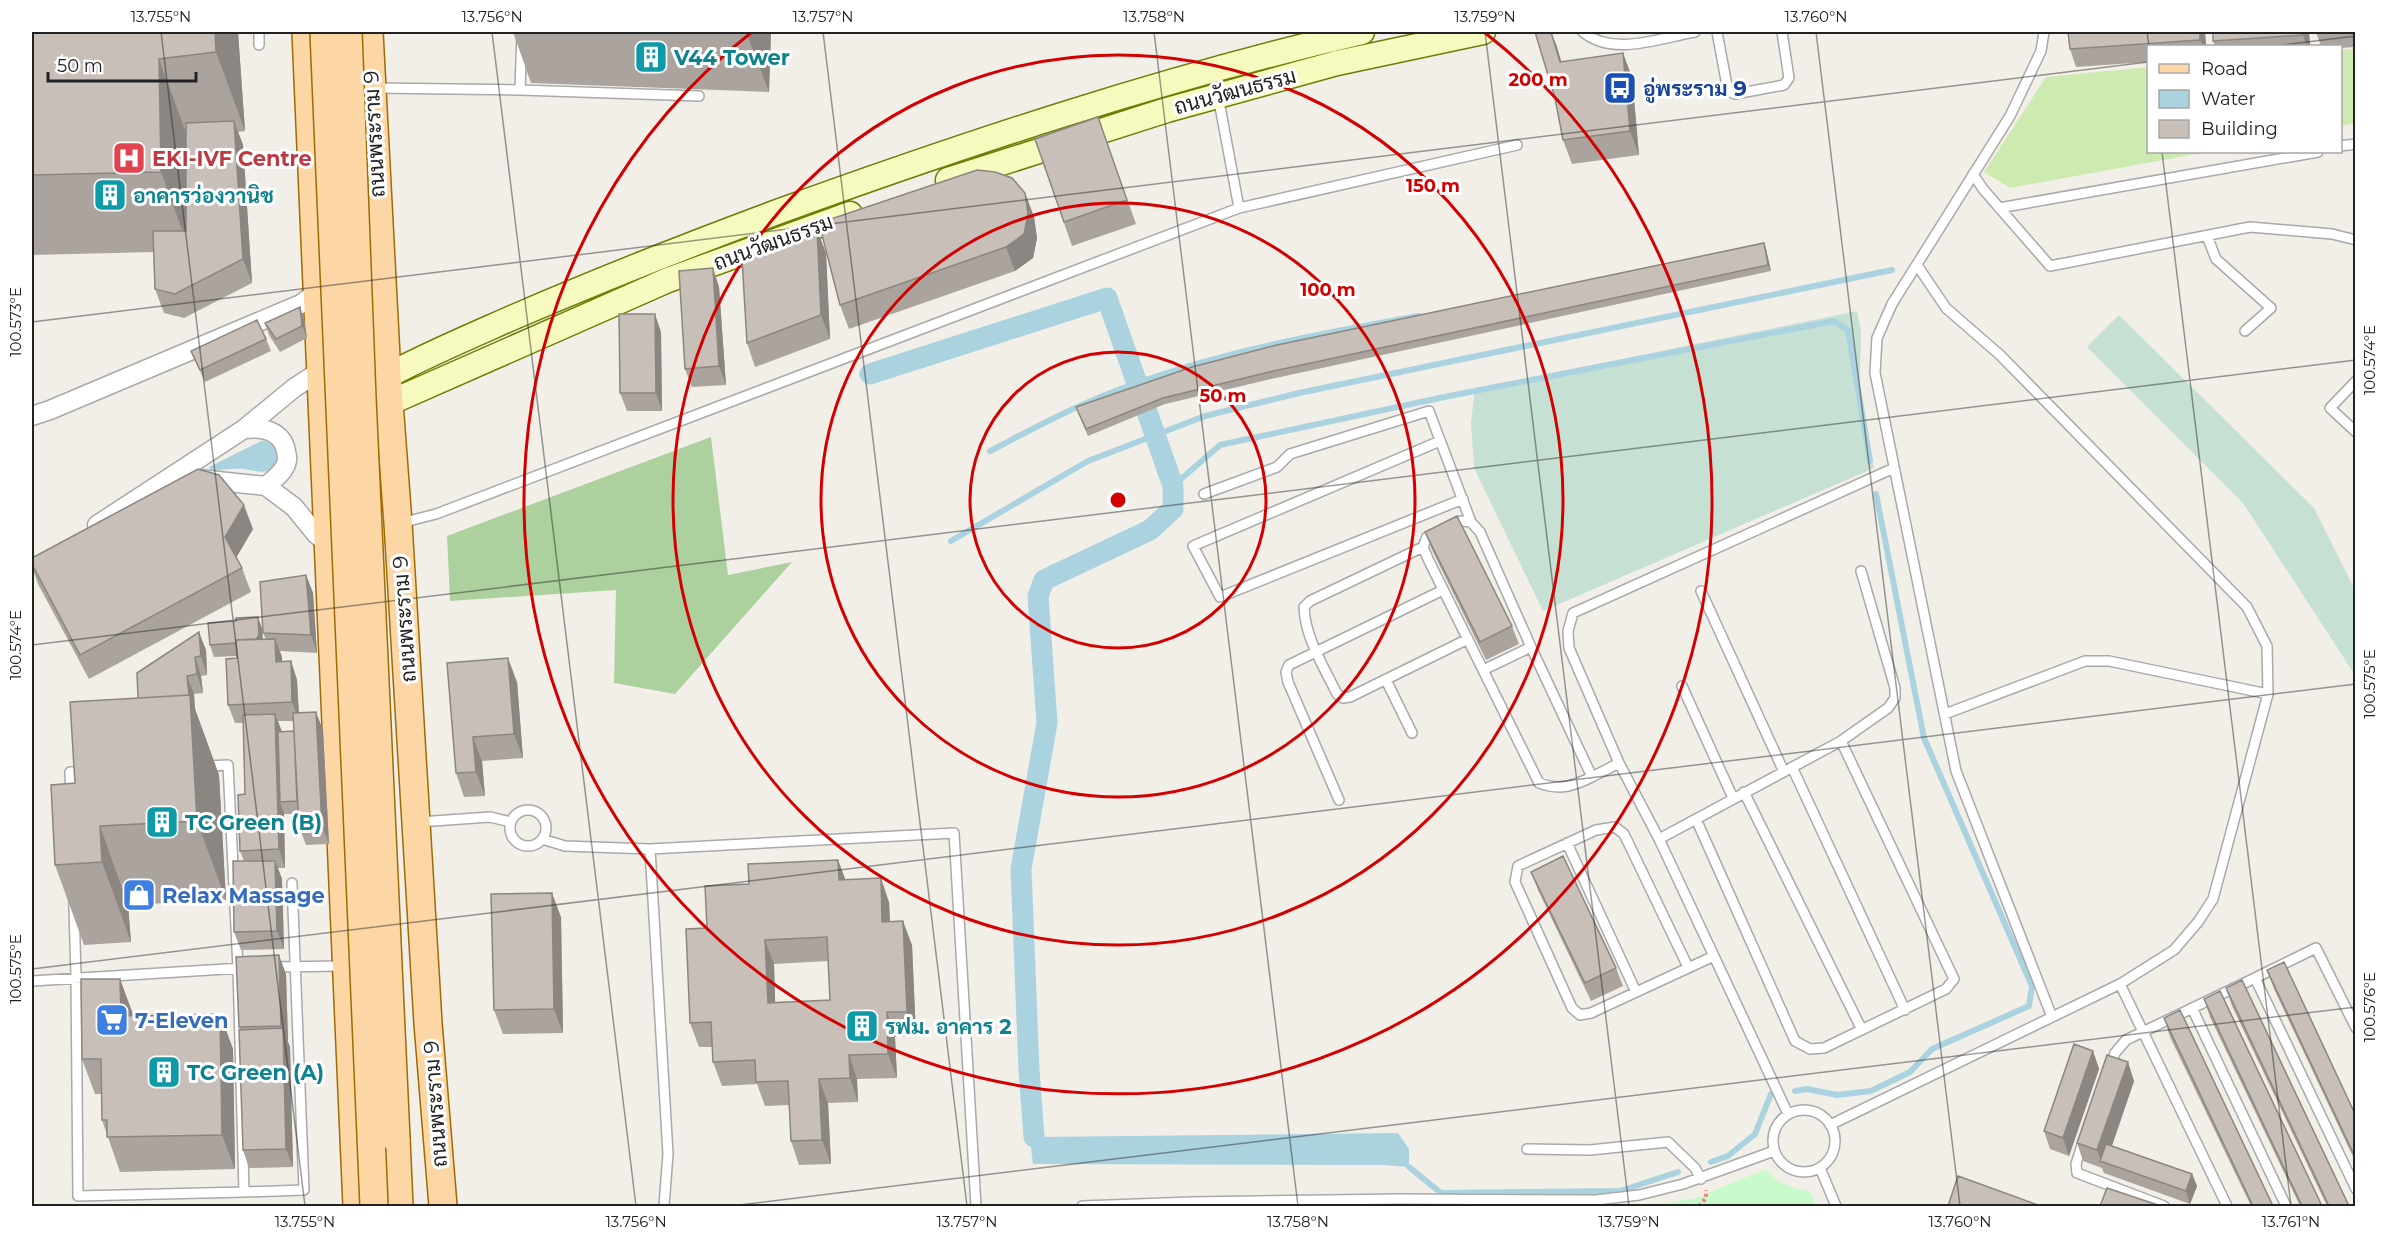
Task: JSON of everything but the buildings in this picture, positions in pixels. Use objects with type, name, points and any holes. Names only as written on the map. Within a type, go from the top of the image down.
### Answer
[{"type":"main road","points":[[306,32],[357,1206]]},
{"type":"main road","points":[[324,32],[374,1206]]},
{"type":"main road","name":"ถนนพระราม 9","points":[[348,32],[362,398],[399,1206]]},
{"type":"main road","name":"ถนนพระราม 9","points":[[369,32],[387,375],[428,1023],[443,1206]]},
{"type":"main road","points":[[323,423],[387,375]]},
{"type":"main road","points":[[323,423],[389,403]]},
{"type":"main road","points":[[428,1023],[431,1206]]},
{"type":"street","name":"ถนนวัฒนธรรม","points":[[387,375],[422,357],[554,300],[700,241],[866,180],[1214,68],[1362,32]]},
{"type":"street","name":"ถนนวัฒนธรรม","points":[[926,187],[1167,110],[1337,63],[1483,32]]},
{"type":"street","points":[[1214,68],[1218,96]]},
{"type":"street","name":"ถนนวัฒนธรรม","points":[[389,403],[668,280],[870,207]]},
{"type":"street","points":[[32,416],[301,304],[317,292]]},
{"type":"street","points":[[80,536],[244,429],[294,388],[320,371]]},
{"type":"street","points":[[244,429],[260,428],[274,432],[285,446],[287,460],[279,474],[266,486]]},
{"type":"street","points":[[169,477],[236,481],[266,486],[294,507],[316,534],[327,543]]},
{"type":"lane","points":[[259,32],[259,45]]},
{"type":"lane","points":[[520,90],[522,32]]},
{"type":"lane","points":[[1583,32],[1593,39],[1620,45],[1695,32]]},
{"type":"lane","points":[[1717,32],[1728,91],[1735,94],[1784,85],[1789,78],[1782,32]]},
{"type":"lane","points":[[2044,32],[2041,51],[2010,116],[1892,304],[1877,338],[1875,373],[1956,771],[2052,1017]]},
{"type":"lane","points":[[372,88],[699,96]]},
{"type":"lane","points":[[1218,96],[1239,208]]},
{"type":"lane","points":[[398,523],[447,510],[1239,208],[1518,145]]},
{"type":"lane","points":[[1999,208],[2312,153]]},
{"type":"lane","points":[[1973,174],[1999,208],[2050,266],[2250,227],[2332,234],[2355,240]]},
{"type":"lane","points":[[2207,236],[2216,259],[2271,308],[2245,332]]},
{"type":"lane","points":[[1830,1125],[2120,984],[2174,950],[2213,899],[2268,694],[2267,646],[2247,607],[2000,355],[1946,308],[1917,265]]},
{"type":"lane","points":[[2355,381],[2330,408],[2355,432]]},
{"type":"lane","points":[[1204,494],[1277,467],[1290,454],[1429,411],[1472,522],[1480,532],[1530,647],[1592,777]]},
{"type":"lane","points":[[1440,441],[1193,546],[1220,597],[1463,499]]},
{"type":"lane","points":[[1788,1114],[1659,839],[1619,763],[1569,648],[1568,631],[1573,613],[1894,468]]},
{"type":"lane","points":[[1468,639],[1350,697],[1343,698],[1337,694],[1316,651],[1305,620],[1304,608],[1310,601],[1423,547],[1427,537],[1461,521],[1472,522]]},
{"type":"lane","points":[[1423,547],[1539,783],[1551,788],[1570,787],[1619,763]]},
{"type":"lane","points":[[1659,839],[1841,741],[1888,708],[1895,698],[1895,688],[1861,572]]},
{"type":"lane","points":[[1339,800],[1288,682],[1286,672],[1289,665],[1443,590]]},
{"type":"lane","points":[[1701,591],[1905,1010]]},
{"type":"lane","points":[[1483,670],[1530,647]]},
{"type":"lane","points":[[1945,714],[2085,661],[2109,661],[2268,694]]},
{"type":"lane","points":[[1386,680],[1412,733]]},
{"type":"lane","points":[[1682,686],[1733,798]]},
{"type":"lane","points":[[1696,819],[1795,1041],[1810,1048],[1824,1048],[1946,989],[1954,979],[1841,741]]},
{"type":"lane","points":[[244,1192],[238,968],[228,765],[70,772],[76,976],[78,1196],[244,1192],[304,1190],[292,883]]},
{"type":"lane","points":[[1744,792],[1862,1030]]},
{"type":"lane","points":[[523,811],[537,813],[545,825],[542,839],[535,845],[518,843],[511,834],[511,822],[523,811]]},
{"type":"lane","points":[[417,822],[490,817],[511,822]]},
{"type":"lane","points":[[1688,967],[1624,834],[1615,827],[1596,830],[1518,866],[1515,882],[1572,1008],[1580,1015],[1591,1013],[1714,956]]},
{"type":"lane","points":[[542,839],[565,846],[650,849],[954,833],[976,1206]]},
{"type":"lane","points":[[1567,843],[1636,992]]},
{"type":"lane","points":[[650,849],[668,1154],[664,1206]]},
{"type":"lane","points":[[2107,1075],[2115,1053],[2126,1040],[2316,948],[2355,1028]]},
{"type":"lane","points":[[32,981],[76,976],[238,968],[347,966]]},
{"type":"lane","points":[[2255,978],[2355,1189]]},
{"type":"lane","points":[[2120,984],[2227,1206]]},
{"type":"lane","points":[[2192,1008],[2286,1206]]},
{"type":"lane","points":[[1802,1109],[1812,1110],[1821,1115],[1830,1125],[1835,1141],[1833,1152],[1820,1168],[1807,1172],[1793,1171],[1781,1163],[1774,1151],[1772,1137],[1777,1123],[1788,1114],[1802,1109]]},
{"type":"lane","points":[[2087,1131],[2076,1164],[2077,1173],[2164,1206]]},
{"type":"lane","points":[[1527,1149],[1590,1150],[1668,1142],[1695,1167],[1701,1179]]},
{"type":"lane","points":[[1082,1206],[1399,1199],[1596,1200],[1639,1195],[1701,1179],[1774,1151]]},
{"type":"lane","points":[[1820,1168],[1836,1206]]},
{"type":"green space","points":[[2355,49],[2355,123],[2342,126],[2342,50]]},
{"type":"green space","points":[[2147,67],[2147,153],[2202,153],[2010,188],[1984,172],[2046,77]]},
{"type":"green space","points":[[1857,311],[1861,331],[1859,408],[1874,468],[1543,611],[1474,468],[1471,423],[1475,389]]},
{"type":"green space","points":[[2119,315],[2314,508],[2355,590],[2355,675],[2243,503],[2087,347]]},
{"type":"green space","points":[[711,437],[728,575],[792,562],[675,694],[614,683],[616,590],[450,601],[447,536]]},
{"type":"green space","points":[[1766,1169],[1786,1185],[1810,1191],[1816,1206],[1650,1206],[1696,1198]]},
{"type":"water","points":[[261,441],[268,442],[277,449],[279,459],[274,468],[265,472],[240,469],[211,471],[209,467]]},
{"type":"water","points":[[1398,1133],[1409,1149],[1409,1167],[1033,1164],[1031,1148],[1034,1137]]},
{"type":"waterway","points":[[951,541],[1088,461],[1205,416],[1299,393],[1892,270]]},
{"type":"waterway","points":[[870,374],[1107,298],[1173,486],[1173,509],[1150,530],[1044,580],[1038,596],[1047,723],[1021,869],[1034,1137]]},
{"type":"waterway","points":[[990,451],[1084,404],[1165,374],[1248,350],[1419,316]]},
{"type":"waterway","points":[[1173,486],[1220,445],[1449,396],[1834,321],[1848,330],[1870,461]]},
{"type":"waterway","points":[[1795,1091],[1807,1089],[1837,1095],[1871,1091],[1910,1072],[1932,1049],[2029,1006],[2032,986],[1924,738],[1876,494]]},
{"type":"waterway","points":[[1711,1162],[1728,1156],[1755,1134],[1771,1094]]},
{"type":"waterway","points":[[1409,1167],[1441,1193],[1620,1191],[1678,1172]]},
{"type":"place","name":"V44 Tower","points":[[651,57]]},
{"type":"place","name":"อู่พระราม 9","points":[[1620,88]]},
{"type":"place","name":"EKI-IVF Centre","points":[[129,158]]},
{"type":"place","name":"อาคารว่องวานิช","points":[[110,195]]},
{"type":"place","name":"TC Green (B)","points":[[162,822]]},
{"type":"place","name":"Relax Massage","points":[[139,895]]},
{"type":"place","name":"7-Eleven","points":[[112,1020]]},
{"type":"place","name":"รฟม. อาคาร 2","points":[[862,1026]]},
{"type":"place","name":"TC Green (A)","points":[[164,1072]]}]
